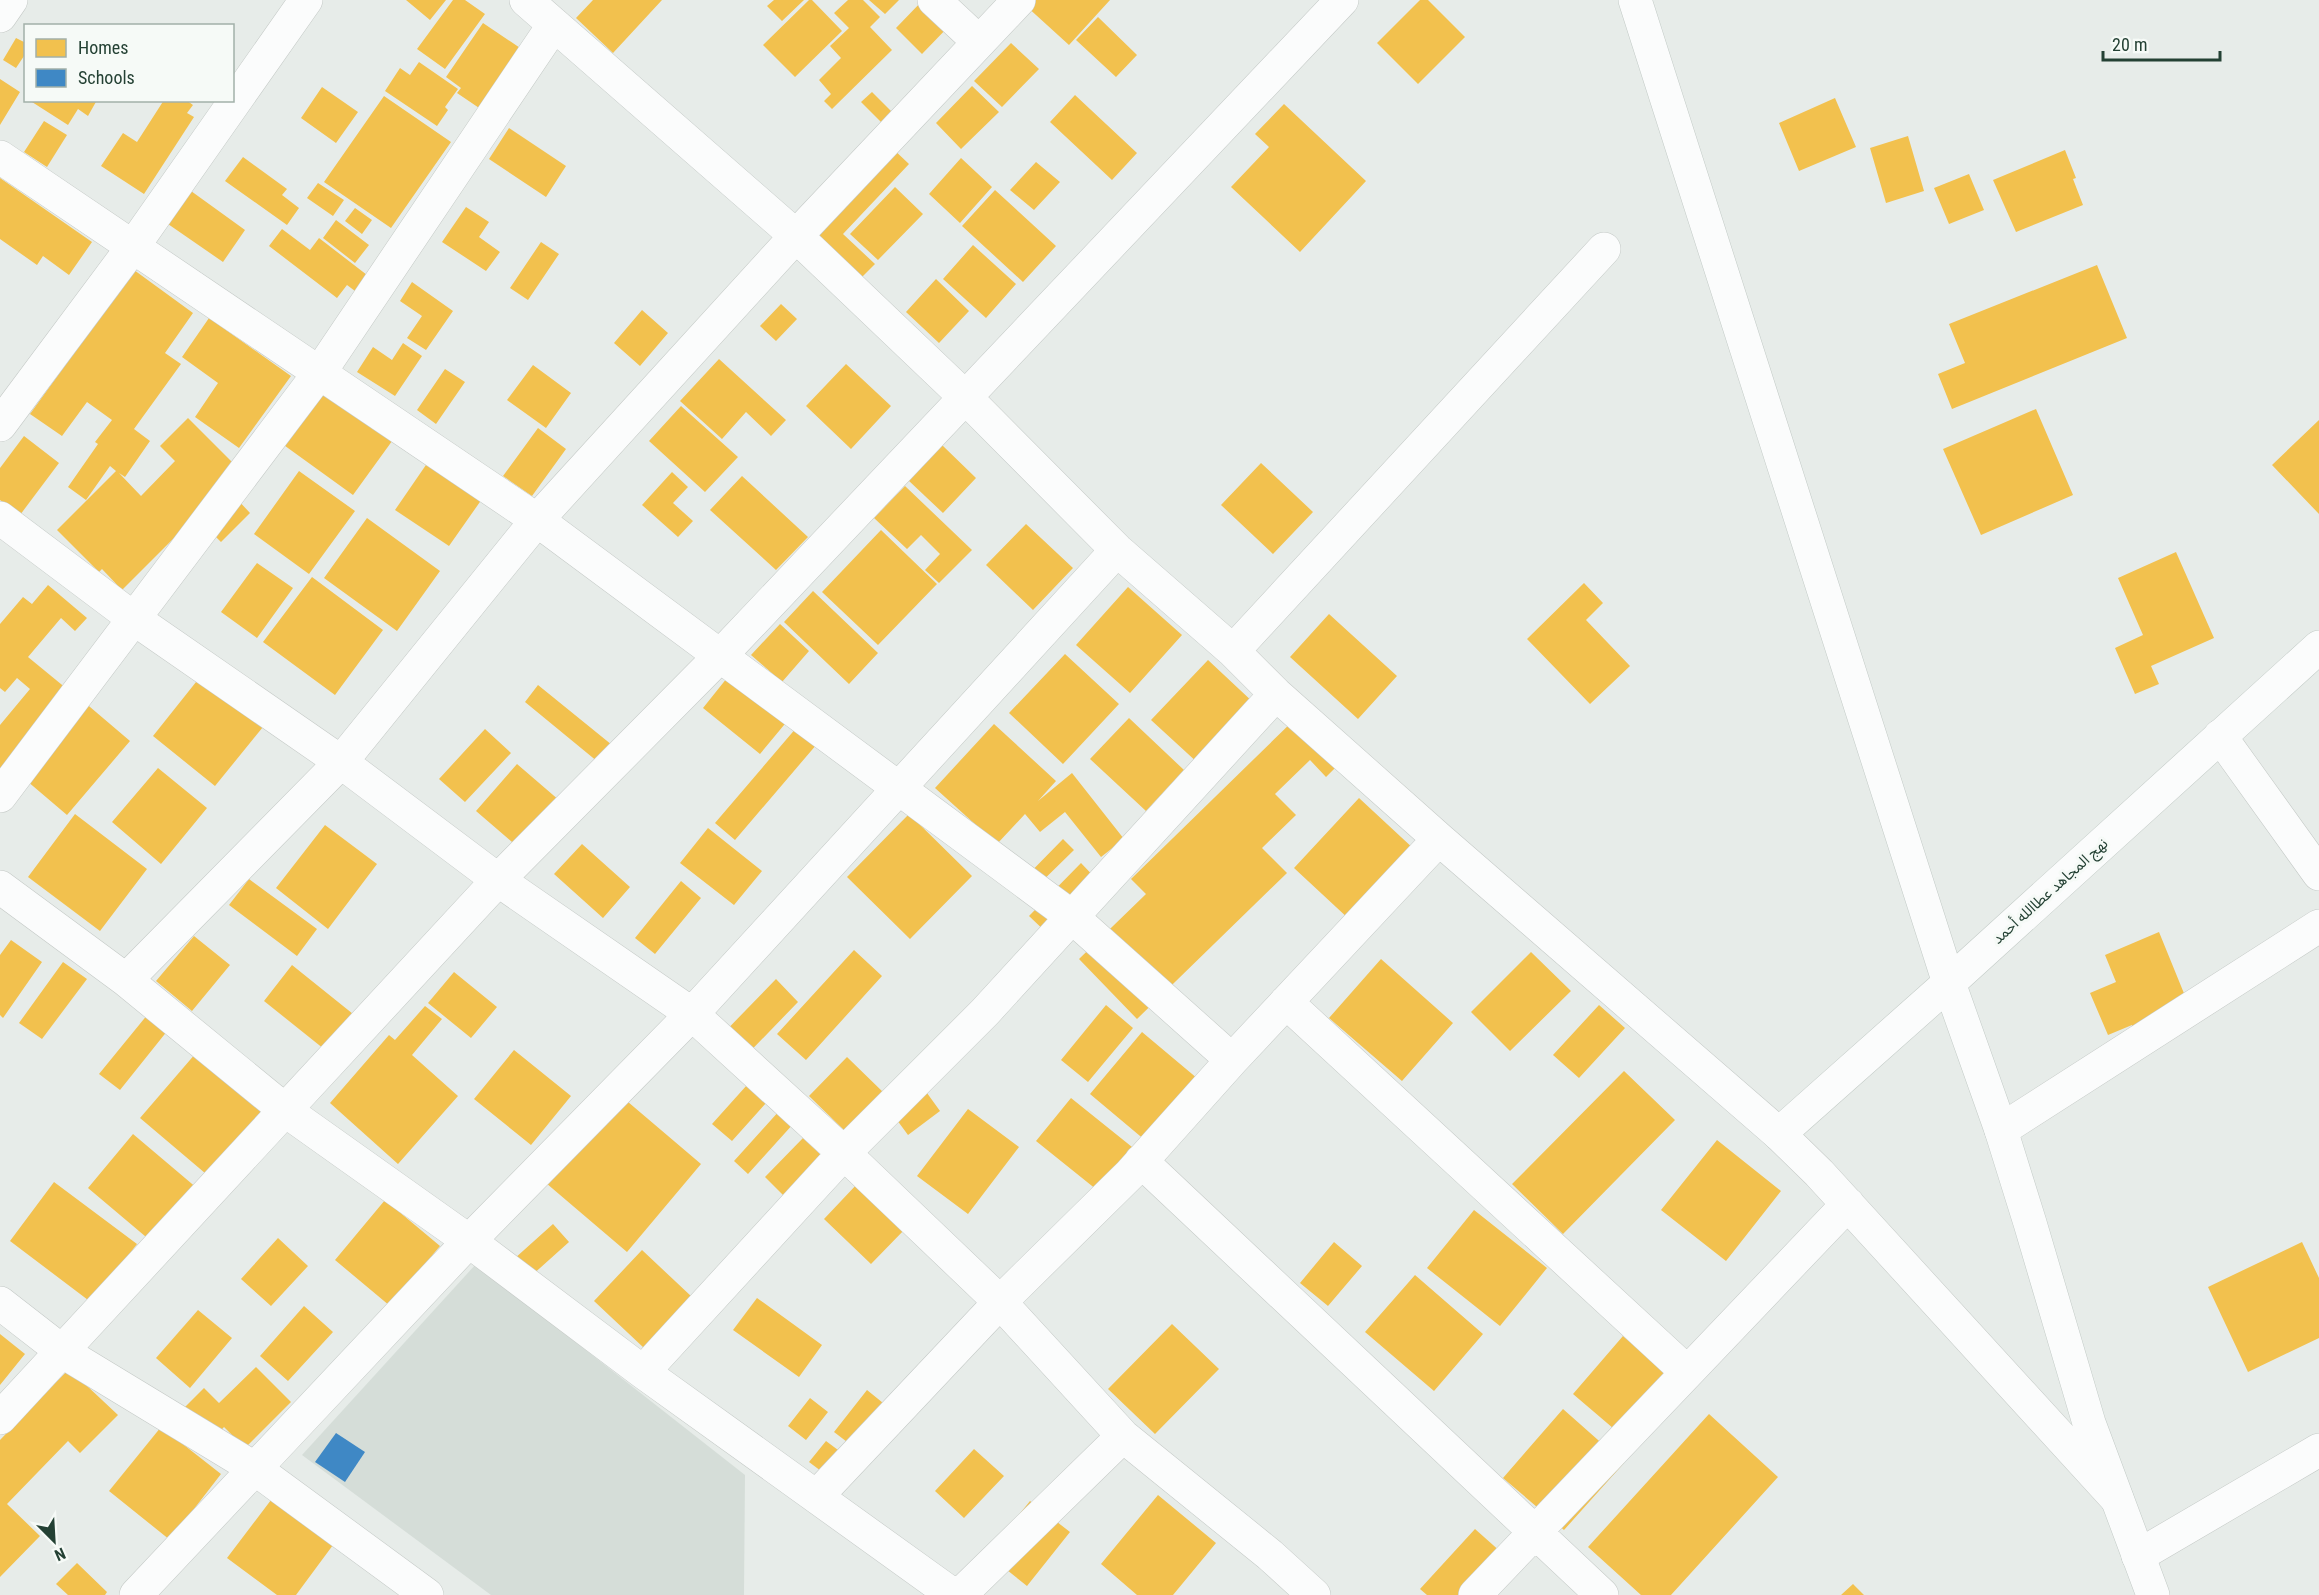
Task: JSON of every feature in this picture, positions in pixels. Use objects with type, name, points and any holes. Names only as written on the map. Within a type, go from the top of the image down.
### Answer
[{"type":"street","points":[[0,16],[11,0]]},
{"type":"street","points":[[0,425],[132,248],[306,0]]},
{"type":"street","points":[[526,0],[553,26],[796,236],[966,398],[1118,550],[1233,651],[1275,694],[1779,1134],[1848,1204],[2117,1499]]},
{"type":"street","points":[[934,0],[980,42]]},
{"type":"street","points":[[126,980],[341,762],[537,520],[796,236],[1019,0]]},
{"type":"street","points":[[0,1418],[498,880],[720,656],[1342,0]]},
{"type":"street","points":[[1635,0],[1949,983],[2001,1130],[2089,1423],[2153,1595]]},
{"type":"street","points":[[0,796],[320,372],[553,26]]},
{"type":"street","points":[[0,157],[537,520],[1071,916],[1232,1060]]},
{"type":"street","points":[[1233,651],[1604,249]]},
{"type":"street","points":[[0,518],[133,618],[341,762],[498,880],[692,1014],[1000,1302],[1123,1436],[1270,1555],[1314,1595]]},
{"type":"street","points":[[136,1595],[469,1241],[692,1014],[1118,550]]},
{"type":"street","name":"نهج المجاهد عطاالله أحمد","points":[[1779,1134],[2319,647]]},
{"type":"street","points":[[643,1372],[844,1154],[985,1012],[1275,694]]},
{"type":"street","points":[[2220,736],[2319,874]]},
{"type":"street","points":[[817,1496],[1000,1302],[1141,1161],[1232,1060],[1439,839]]},
{"type":"street","points":[[0,887],[126,980],[286,1111],[469,1241],[643,1372],[953,1595]]},
{"type":"street","points":[[2001,1130],[2319,926]]},
{"type":"street","points":[[1286,1002],[1687,1372]]},
{"type":"street","points":[[1141,1161],[1602,1595]]},
{"type":"street","points":[[1475,1595],[1848,1204]]},
{"type":"street","points":[[0,1302],[63,1352],[254,1468],[425,1594]]},
{"type":"street","points":[[960,1595],[1123,1436]]},
{"type":"street","points":[[2138,1556],[2319,1450]]},
{"type":"shaded area","points":[[476,1264],[745,1475],[744,1595],[491,1595],[302,1455]]},
{"type":"building: Homes","points":[[406,0],[446,0],[430,20]]},
{"type":"building: Homes","points":[[453,0],[465,0],[485,14],[445,69],[417,49]]},
{"type":"building: Homes","points":[[593,0],[662,0],[613,53],[576,18]]},
{"type":"building: Homes","points":[[774,0],[804,0],[782,21],[767,6]]},
{"type":"building: Homes","points":[[809,0],[812,0],[842,31],[795,77],[763,45]]},
{"type":"building: Homes","points":[[848,0],[863,0],[880,17],[870,27],[892,50],[832,109],[824,101],[831,94],[819,80],[841,58],[830,46],[849,28],[834,13]]},
{"type":"building: Homes","points":[[869,0],[899,0],[885,14]]},
{"type":"building: Homes","points":[[923,0],[951,24],[922,54],[896,28]]},
{"type":"building: Homes","points":[[1030,0],[1110,0],[1069,45],[1025,5]]},
{"type":"building: Homes","points":[[1420,0],[1428,0],[1465,37],[1418,84],[1377,43]]},
{"type":"building: Homes","points":[[1098,17],[1137,55],[1116,77],[1076,40]]},
{"type":"building: Homes","points":[[483,23],[529,54],[488,114],[457,93],[461,88],[446,77]]},
{"type":"building: Homes","points":[[16,38],[24,42],[24,56],[16,68],[3,60]]},
{"type":"building: Homes","points":[[1011,43],[1039,69],[1002,107],[974,81]]},
{"type":"building: Homes","points":[[419,62],[458,89],[445,107],[448,110],[437,126],[385,91],[400,68],[410,75]]},
{"type":"building: Homes","points":[[0,79],[20,92],[0,125]]},
{"type":"building: Homes","points":[[972,86],[999,112],[961,149],[936,123]]},
{"type":"building: Homes","points":[[322,87],[358,112],[336,143],[301,118]]},
{"type":"building: Homes","points":[[872,92],[895,115],[885,126],[861,102]]},
{"type":"building: Homes","points":[[1075,95],[1137,153],[1112,180],[1050,122]]},
{"type":"building: Homes","points":[[384,96],[451,142],[391,228],[324,182]]},
{"type":"building: Homes","points":[[1835,98],[1856,147],[1799,171],[1779,123]]},
{"type":"building: Homes","points":[[32,102],[96,102],[88,116],[78,109],[68,125]]},
{"type":"building: Homes","points":[[163,102],[189,102],[193,105],[187,113],[194,117],[144,194],[101,166],[123,133],[137,142]]},
{"type":"building: Homes","points":[[1284,104],[1366,181],[1300,252],[1231,187],[1269,147],[1255,134]]},
{"type":"building: Homes","points":[[44,121],[67,135],[47,167],[24,152]]},
{"type":"building: Homes","points":[[509,128],[566,166],[546,197],[489,159]]},
{"type":"building: Homes","points":[[1908,136],[1924,191],[1886,203],[1870,148]]},
{"type":"building: Homes","points":[[890,146],[909,164],[843,234],[875,264],[856,283],[806,236]]},
{"type":"building: Homes","points":[[2065,150],[2083,205],[2016,232],[1993,180]]},
{"type":"building: Homes","points":[[243,157],[287,189],[282,195],[299,208],[287,225],[225,181]]},
{"type":"building: Homes","points":[[961,158],[992,187],[960,223],[929,194]]},
{"type":"building: Homes","points":[[1036,162],[1060,182],[1034,210],[1010,190]]},
{"type":"building: Homes","points":[[1969,174],[1984,210],[1949,224],[1934,188]]},
{"type":"building: Homes","points":[[0,178],[92,242],[69,275],[43,256],[37,265],[0,239]]},
{"type":"building: Homes","points":[[318,183],[344,200],[333,216],[307,198]]},
{"type":"building: Homes","points":[[895,187],[923,214],[878,260],[850,234]]},
{"type":"building: Homes","points":[[995,190],[1056,246],[1023,282],[962,226]]},
{"type":"building: Homes","points":[[191,191],[245,230],[223,262],[168,224]]},
{"type":"building: Homes","points":[[466,207],[489,222],[479,237],[500,252],[486,271],[442,242]]},
{"type":"building: Homes","points":[[355,208],[372,220],[362,234],[345,221]]},
{"type":"building: Homes","points":[[336,220],[369,245],[355,263],[323,238]]},
{"type":"building: Homes","points":[[282,229],[310,250],[319,238],[367,275],[355,291],[347,285],[337,298],[269,246]]},
{"type":"building: Homes","points":[[541,242],[559,254],[528,300],[510,288]]},
{"type":"building: Homes","points":[[973,245],[1016,284],[986,318],[943,279]]},
{"type":"building: Homes","points":[[2097,265],[2127,338],[1952,409],[1938,374],[1965,363],[1949,324]]},
{"type":"building: Homes","points":[[134,270],[193,313],[165,353],[181,364],[134,429],[150,441],[125,477],[119,473],[141,496],[175,461],[160,446],[188,418],[241,471],[122,590],[102,569],[99,572],[57,530],[116,471],[110,466],[86,500],[68,487],[98,444],[95,442],[112,420],[87,402],[62,436],[30,414]]},
{"type":"building: Homes","points":[[936,279],[969,311],[939,343],[906,312]]},
{"type":"building: Homes","points":[[412,282],[453,311],[426,350],[407,338],[422,316],[400,301]]},
{"type":"building: Homes","points":[[781,304],[797,319],[776,341],[760,326]]},
{"type":"building: Homes","points":[[642,310],[668,333],[640,366],[614,343]]},
{"type":"building: Homes","points":[[209,318],[291,376],[239,448],[195,417],[218,383],[182,357]]},
{"type":"building: Homes","points":[[403,343],[422,356],[395,396],[357,372],[373,347],[392,360]]},
{"type":"building: Homes","points":[[719,359],[786,420],[771,436],[746,412],[722,439],[680,401]]},
{"type":"building: Homes","points":[[846,364],[891,406],[851,449],[806,406]]},
{"type":"building: Homes","points":[[533,365],[571,393],[546,428],[507,400]]},
{"type":"building: Homes","points":[[445,369],[465,382],[436,424],[417,410]]},
{"type":"building: Homes","points":[[324,385],[395,437],[353,495],[281,443]]},
{"type":"building: Homes","points":[[681,406],[738,457],[705,492],[649,441]]},
{"type":"building: Homes","points":[[2036,409],[2073,495],[1981,535],[1943,449]]},
{"type":"building: Homes","points":[[2319,420],[2319,514],[2272,465]]},
{"type":"building: Homes","points":[[538,428],[566,449],[532,496],[503,476]]},
{"type":"building: Homes","points":[[24,436],[59,463],[20,515],[0,500],[0,468]]},
{"type":"building: Homes","points":[[942,445],[976,478],[943,513],[908,480]]},
{"type":"building: Homes","points":[[428,462],[482,499],[449,546],[395,510]]},
{"type":"building: Homes","points":[[1261,463],[1313,512],[1273,554],[1221,505]]},
{"type":"building: Homes","points":[[299,471],[355,511],[309,574],[254,534]]},
{"type":"building: Homes","points":[[672,472],[688,487],[673,503],[693,521],[678,537],[642,505]]},
{"type":"building: Homes","points":[[742,476],[808,537],[776,570],[710,510]]},
{"type":"building: Homes","points":[[905,486],[972,550],[939,583],[925,570],[940,554],[921,535],[907,549],[874,518]]},
{"type":"building: Homes","points":[[236,498],[250,513],[221,542],[206,527]]},
{"type":"building: Homes","points":[[367,518],[440,571],[397,631],[324,578]]},
{"type":"building: Homes","points":[[1026,524],[1073,568],[1033,610],[986,565]]},
{"type":"building: Homes","points":[[881,530],[937,584],[878,645],[822,592]]},
{"type":"building: Homes","points":[[2176,552],[2214,638],[2151,666],[2159,684],[2135,694],[2115,648],[2143,635],[2118,578]]},
{"type":"building: Homes","points":[[257,563],[293,588],[257,638],[221,612]]},
{"type":"building: Homes","points":[[312,577],[383,630],[335,695],[263,642]]},
{"type":"building: Homes","points":[[1584,583],[1603,603],[1586,620],[1630,666],[1590,704],[1527,639]]},
{"type":"building: Homes","points":[[48,585],[87,618],[75,631],[61,618],[28,657],[67,689],[0,769],[0,725],[30,689],[17,678],[5,692],[0,688],[0,624],[23,597],[32,604]]},
{"type":"building: Homes","points":[[1128,587],[1182,635],[1130,693],[1076,645]]},
{"type":"building: Homes","points":[[813,591],[878,653],[849,684],[784,622]]},
{"type":"building: Homes","points":[[1329,614],[1397,676],[1358,719],[1290,657]]},
{"type":"building: Homes","points":[[780,624],[809,651],[782,682],[751,655]]},
{"type":"building: Homes","points":[[1065,654],[1119,704],[1063,764],[1009,713]]},
{"type":"building: Homes","points":[[1208,660],[1255,704],[1199,764],[1151,720]]},
{"type":"building: Homes","points":[[204,672],[267,722],[215,786],[153,736]]},
{"type":"building: Homes","points":[[731,673],[789,719],[760,754],[703,708]]},
{"type":"building: Homes","points":[[538,685],[612,745],[598,762],[525,702]]},
{"type":"building: Homes","points":[[83,701],[130,741],[67,815],[20,775]]},
{"type":"building: Homes","points":[[1297,717],[1341,762],[1326,777],[1310,760],[1275,794],[1296,815],[1262,848],[1287,873],[1137,1019],[1079,959],[1146,894],[1131,879]]},
{"type":"building: Homes","points":[[1129,718],[1184,770],[1146,811],[1090,759]]},
{"type":"building: Homes","points":[[994,724],[1056,781],[1038,801],[1072,773],[1124,839],[1101,857],[1065,812],[1040,832],[1025,814],[997,844],[935,788]]},
{"type":"building: Homes","points":[[797,727],[817,744],[735,840],[715,823]]},
{"type":"building: Homes","points":[[485,729],[511,753],[465,802],[439,779]]},
{"type":"building: Homes","points":[[517,764],[560,801],[519,848],[476,811]]},
{"type":"building: Homes","points":[[158,768],[207,808],[161,864],[112,822]]},
{"type":"building: Homes","points":[[1359,798],[1415,850],[1350,920],[1294,868]]},
{"type":"building: Homes","points":[[75,814],[147,869],[100,931],[28,877]]},
{"type":"building: Homes","points":[[909,814],[972,876],[910,939],[847,877]]},
{"type":"building: Homes","points":[[325,825],[377,864],[328,929],[276,888]]},
{"type":"building: Homes","points":[[708,828],[762,871],[734,905],[680,863]]},
{"type":"building: Homes","points":[[1063,839],[1074,850],[1026,897],[1016,887]]},
{"type":"building: Homes","points":[[582,844],[630,887],[603,918],[554,874]]},
{"type":"building: Homes","points":[[1081,863],[1101,884],[1050,936],[1029,916]]},
{"type":"building: Homes","points":[[249,879],[317,929],[297,956],[229,905]]},
{"type":"building: Homes","points":[[681,881],[701,898],[655,954],[635,938]]},
{"type":"building: Homes","points":[[2159,932],[2192,1013],[2136,1035],[2132,1025],[2108,1035],[2090,993],[2116,982],[2105,955]]},
{"type":"building: Homes","points":[[194,936],[230,965],[192,1011],[156,981]]},
{"type":"building: Homes","points":[[11,940],[42,962],[3,1018],[0,1015],[0,955]]},
{"type":"building: Homes","points":[[854,950],[882,976],[806,1060],[777,1034]]},
{"type":"building: Homes","points":[[1531,952],[1571,991],[1510,1051],[1471,1012]]},
{"type":"building: Homes","points":[[1381,959],[1453,1023],[1402,1081],[1329,1018]]},
{"type":"building: Homes","points":[[63,962],[87,979],[42,1039],[19,1023]]},
{"type":"building: Homes","points":[[292,965],[358,1018],[329,1053],[264,1001]]},
{"type":"building: Homes","points":[[454,972],[497,1007],[471,1038],[428,1003]]},
{"type":"building: Homes","points":[[776,979],[798,1002],[735,1067],[713,1044]]},
{"type":"building: Homes","points":[[1106,1005],[1133,1028],[1088,1082],[1061,1060]]},
{"type":"building: Homes","points":[[1599,1005],[1625,1028],[1579,1078],[1553,1055]]},
{"type":"building: Homes","points":[[425,1006],[442,1019],[412,1055],[458,1096],[398,1164],[330,1103],[389,1035],[395,1040]]},
{"type":"building: Homes","points":[[148,1014],[168,1030],[120,1090],[99,1074]]},
{"type":"building: Homes","points":[[1142,1032],[1198,1079],[1146,1141],[1090,1094]]},
{"type":"building: Homes","points":[[514,1050],[571,1096],[531,1145],[474,1099]]},
{"type":"building: Homes","points":[[196,1053],[267,1114],[212,1179],[140,1118]]},
{"type":"building: Homes","points":[[847,1057],[885,1094],[847,1133],[809,1096]]},
{"type":"building: Homes","points":[[1624,1071],[1675,1120],[1563,1234],[1512,1184]]},
{"type":"building: Homes","points":[[747,1085],[766,1103],[732,1141],[712,1124]]},
{"type":"building: Homes","points":[[927,1093],[940,1111],[908,1135],[894,1116]]},
{"type":"building: Homes","points":[[621,1096],[701,1164],[627,1252],[546,1183]]},
{"type":"building: Homes","points":[[1071,1098],[1137,1151],[1102,1194],[1036,1141]]},
{"type":"building: Homes","points":[[968,1109],[1019,1147],[968,1214],[917,1176]]},
{"type":"building: Homes","points":[[780,1110],[794,1123],[748,1174],[734,1161]]},
{"type":"building: Homes","points":[[133,1134],[198,1189],[152,1242],[88,1188]]},
{"type":"building: Homes","points":[[803,1138],[823,1157],[785,1197],[765,1177]]},
{"type":"building: Homes","points":[[1717,1140],[1781,1191],[1726,1261],[1661,1210]]},
{"type":"building: Homes","points":[[54,1182],[137,1244],[92,1303],[10,1241]]},
{"type":"building: Homes","points":[[858,1183],[906,1228],[871,1264],[824,1219]]},
{"type":"building: Homes","points":[[385,1200],[440,1246],[390,1306],[335,1260]]},
{"type":"building: Homes","points":[[1474,1210],[1547,1268],[1500,1326],[1427,1268]]},
{"type":"building: Homes","points":[[553,1224],[569,1242],[530,1277],[514,1259]]},
{"type":"building: Homes","points":[[278,1238],[308,1266],[271,1306],[241,1279]]},
{"type":"building: Homes","points":[[1334,1242],[1362,1266],[1328,1306],[1300,1283]]},
{"type":"building: Homes","points":[[2302,1242],[2319,1278],[2319,1338],[2248,1372],[2208,1287]]},
{"type":"building: Homes","points":[[642,1250],[692,1297],[644,1348],[594,1301]]},
{"type":"building: Homes","points":[[1415,1275],[1483,1334],[1434,1391],[1365,1332]]},
{"type":"building: Homes","points":[[757,1298],[822,1345],[799,1377],[733,1330]]},
{"type":"building: Homes","points":[[304,1306],[333,1332],[288,1381],[260,1356]]},
{"type":"building: Homes","points":[[198,1310],[232,1338],[190,1388],[156,1358]]},
{"type":"building: Homes","points":[[1172,1324],[1219,1369],[1155,1434],[1108,1389]]},
{"type":"building: Homes","points":[[0,1334],[25,1354],[0,1385]]},
{"type":"building: Homes","points":[[1623,1336],[1684,1389],[1634,1446],[1573,1394]]},
{"type":"building: Homes","points":[[256,1367],[291,1402],[245,1448],[224,1427],[215,1437],[185,1407],[204,1388],[219,1403]]},
{"type":"building: Homes","points":[[69,1369],[118,1415],[80,1453],[68,1441],[7,1504],[40,1536],[0,1577],[0,1440]]},
{"type":"building: Homes","points":[[867,1390],[888,1407],[855,1448],[834,1432]]},
{"type":"building: Homes","points":[[810,1398],[828,1412],[806,1440],[788,1426]]},
{"type":"building: Homes","points":[[1563,1409],[1624,1463],[1564,1530],[1503,1478]]},
{"type":"building: Homes","points":[[1709,1414],[1778,1477],[1671,1595],[1641,1595],[1588,1547]]},
{"type":"building: Homes","points":[[161,1427],[221,1474],[170,1540],[109,1491]]},
{"type":"building: Homes","points":[[826,1441],[846,1456],[829,1477],[809,1462]]},
{"type":"building: Homes","points":[[974,1449],[1004,1476],[964,1518],[935,1491]]},
{"type":"building: Homes","points":[[1158,1495],[1216,1543],[1173,1595],[1137,1595],[1101,1564]]},
{"type":"building: Homes","points":[[271,1500],[333,1545],[296,1595],[277,1595],[227,1558]]},
{"type":"building: Homes","points":[[1030,1501],[1070,1532],[1027,1586],[987,1554]]},
{"type":"building: Homes","points":[[1475,1529],[1511,1561],[1480,1595],[1427,1595],[1420,1589]]},
{"type":"building: Homes","points":[[77,1563],[107,1592],[105,1595],[68,1595],[56,1584]]},
{"type":"building: Homes","points":[[1853,1584],[1864,1595],[1841,1595]]},
{"type":"building: Schools","points":[[336,1433],[365,1452],[345,1482],[315,1462]]}]
